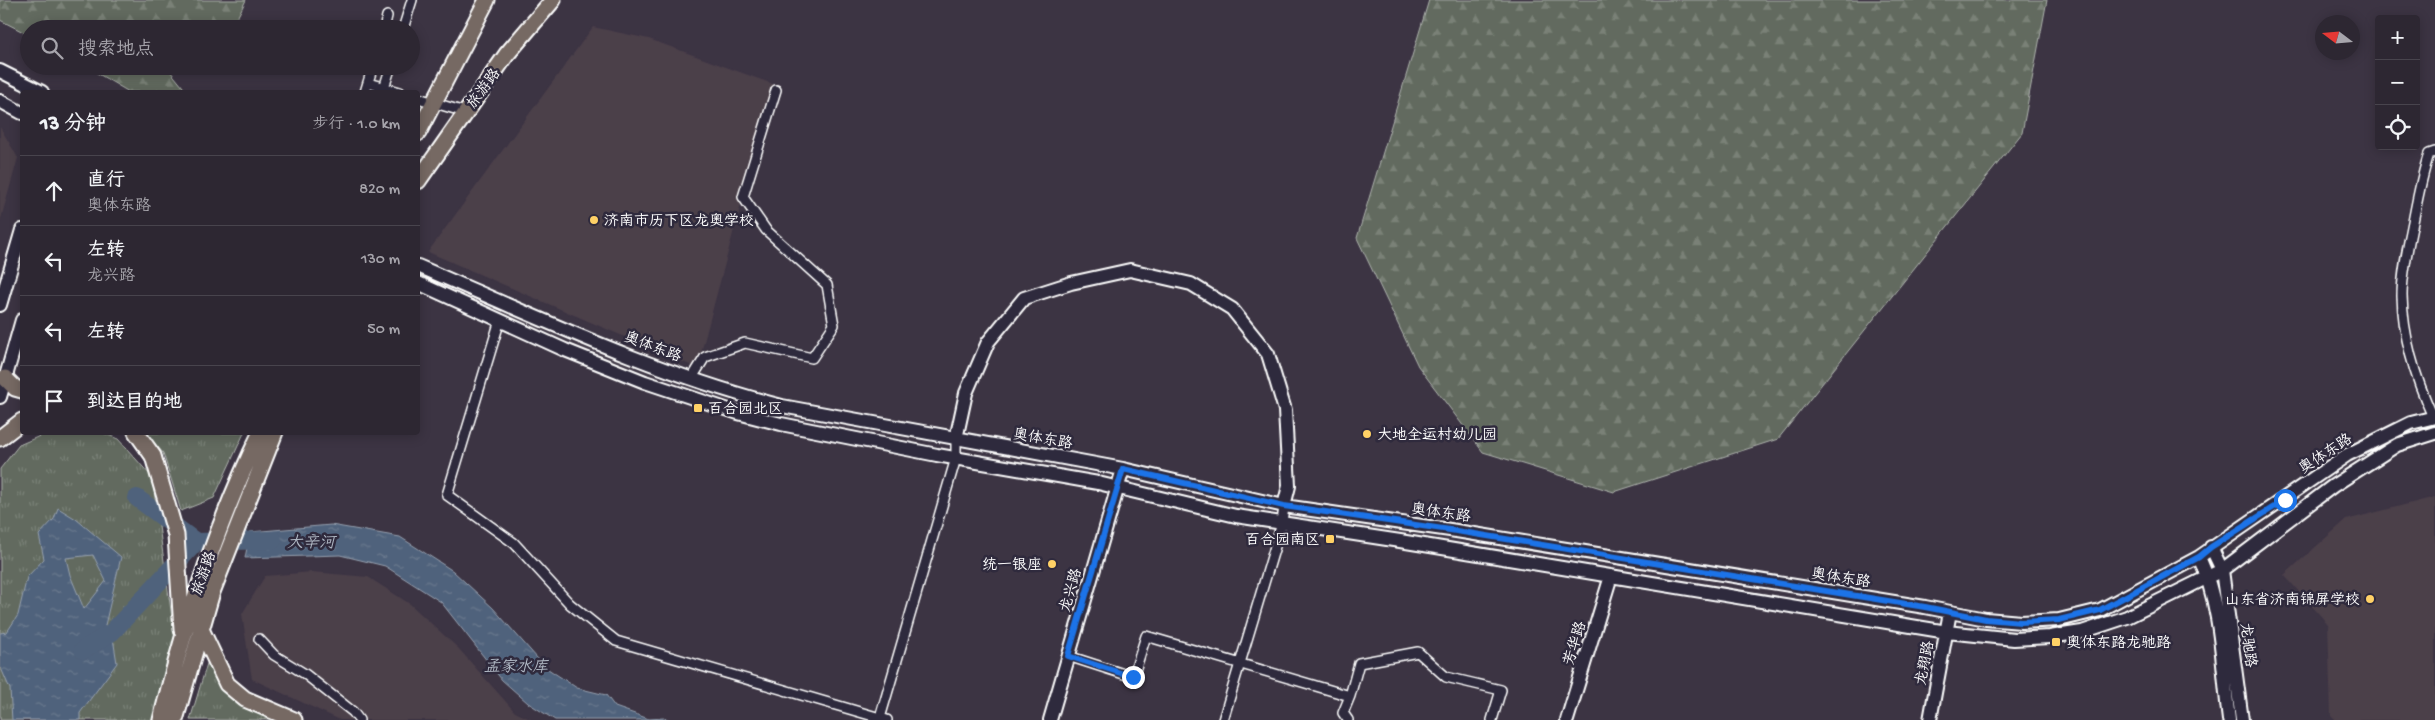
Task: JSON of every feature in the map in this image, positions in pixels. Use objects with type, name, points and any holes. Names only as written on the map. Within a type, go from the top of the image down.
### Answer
[{"type":"main road","points":[[420,129],[487,0]]},
{"type":"main road","name":"旅游路","points":[[420,178],[507,54],[553,0]]},
{"type":"main road","points":[[0,71],[38,90]]},
{"type":"main road","points":[[0,101],[20,112]]},
{"type":"main road","points":[[0,305],[20,237]]},
{"type":"main road","name":"奥体东路","points":[[420,267],[582,337],[735,394],[782,406],[1123,469],[1284,506],[1450,530],[1986,619],[2021,622],[2059,620],[2100,610],[2199,557],[2211,547],[2285,500],[2347,455],[2411,424],[2434,417]]},
{"type":"main road","points":[[956,438],[966,393],[988,342],[1024,298],[1071,283],[1130,270],[1191,284],[1232,309],[1268,354],[1285,410],[1289,486],[1284,506]]},
{"type":"main road","points":[[420,284],[565,350],[644,382],[738,413],[956,458],[1098,483],[1236,516],[1947,632],[2014,639],[2050,637],[2082,632],[2127,617],[2222,570],[2333,486],[2397,445],[2435,433]]},
{"type":"main road","points":[[0,397],[3,378],[20,326]]},
{"type":"main road","points":[[3,378],[20,376]]},
{"type":"main road","points":[[3,378],[15,388],[20,389]]},
{"type":"main road","points":[[0,438],[20,423]]},
{"type":"main road","points":[[138,435],[153,456],[176,535],[183,640]]},
{"type":"main road","name":"旅游路","points":[[161,720],[196,589],[229,501],[260,435]]},
{"type":"main road","name":"旅游路","points":[[175,720],[200,627],[212,592],[274,435]]},
{"type":"main road","name":"龙兴路","points":[[1050,720],[1123,469]]},
{"type":"main road","name":"龙驰路","points":[[2211,547],[2222,570],[2242,720]]},
{"type":"main road","name":"龙驰路","points":[[2199,557],[2208,576],[2218,628],[2228,720]]},
{"type":"main road","name":"芳华路","points":[[1568,720],[1611,576]]},
{"type":"main road","name":"龙翔路","points":[[1930,720],[1950,612]]},
{"type":"main road","points":[[200,627],[226,684],[245,699],[294,720]]},
{"type":"street","points":[[406,20],[412,0]]},
{"type":"street","points":[[386,20],[387,16]]},
{"type":"street","points":[[371,75],[367,88],[392,90]]},
{"type":"street","points":[[384,88],[388,75]]},
{"type":"street","points":[[692,378],[705,358],[745,343],[812,358],[834,325],[827,285],[766,230],[743,197],[776,90]]},
{"type":"street","points":[[420,99],[465,112]]},
{"type":"street","points":[[2434,417],[2420,388],[2407,336],[2402,295],[2423,170],[2429,154],[2435,152]]},
{"type":"street","points":[[500,320],[447,495],[514,543],[570,604],[616,641],[884,719],[956,458],[956,438]]},
{"type":"street","points":[[1223,720],[1282,524],[1284,506]]},
{"type":"street","points":[[1068,656],[1133,677],[1146,636],[1350,696]]},
{"type":"street","points":[[259,639],[274,655],[305,674],[353,712],[359,720]]},
{"type":"street","points":[[1348,720],[1343,713],[1359,663],[1418,652],[1446,676],[1501,690],[1492,720]]},
{"type":"shaded area","name":"济南市历下区龙奥学校","points":[[593,27],[649,39],[773,84],[697,368],[428,252]]},
{"type":"shaded area","points":[[0,127],[18,158],[0,222]]},
{"type":"shaded area","name":"山东省济南锦屏学校","points":[[2435,497],[2435,720],[2335,720],[2331,716],[2328,624],[2284,575],[2346,520]]},
{"type":"shaded area","points":[[312,572],[368,577],[410,604],[458,648],[515,712],[532,720],[340,720],[252,679],[242,614],[265,576]]},
{"type":"green space","points":[[0,0],[246,0],[236,20],[20,20],[20,30],[0,20]]},
{"type":"green space","points":[[1429,0],[2047,0],[2022,133],[1778,439],[1614,492],[1483,452],[1418,366],[1357,238]]},
{"type":"green space","points":[[100,75],[173,75],[185,90],[126,90]]},
{"type":"green space","points":[[42,435],[108,435],[118,439],[152,477],[176,646],[153,720],[0,720],[0,469],[19,445]]},
{"type":"green space","points":[[148,435],[243,435],[214,498],[181,511],[163,453]]},
{"type":"green space","points":[[209,657],[222,686],[281,720],[190,720]]},
{"type":"water","points":[[58,508],[76,519],[121,557],[102,638],[112,632],[117,663],[80,713],[80,720],[12,720],[10,689],[0,666],[0,633],[7,632],[18,615],[27,577],[44,559],[39,535],[54,519]],"holes":[[[93,555],[106,581],[84,609],[70,575],[66,558]]]},
{"type":"water","name":"孟家水库","points":[[331,525],[400,537],[453,571],[493,608],[545,667],[577,688],[606,695],[615,707],[649,719],[664,718],[671,720],[555,720],[528,703],[502,680],[441,602],[385,566],[340,555],[245,558],[250,532]]},
{"type":"waterway","points":[[137,498],[196,542]]},
{"type":"waterway","name":"大辛河","points":[[83,650],[112,632],[196,542],[273,540]]},
{"type":"place","name":"济南市历下区龙奥学校","points":[[594,220]]},
{"type":"place","name":"百合园北区","points":[[698,408]]},
{"type":"place","name":"大地全运村幼儿园","points":[[1367,434]]},
{"type":"place","name":"百合园南区","points":[[1330,539]]},
{"type":"place","name":"统一银座","points":[[1052,564]]},
{"type":"place","name":"山东省济南锦屏学校","points":[[2370,599]]},
{"type":"place","name":"奥体东路龙驰路","points":[[2056,642]]},
{"type":"route","points":[[1133,677],[1068,656],[1123,469],[1284,506],[1450,530],[1925,607],[1986,619],[2021,622],[2059,620],[2100,610],[2155,583],[2199,557],[2211,547],[2285,500]]}]
